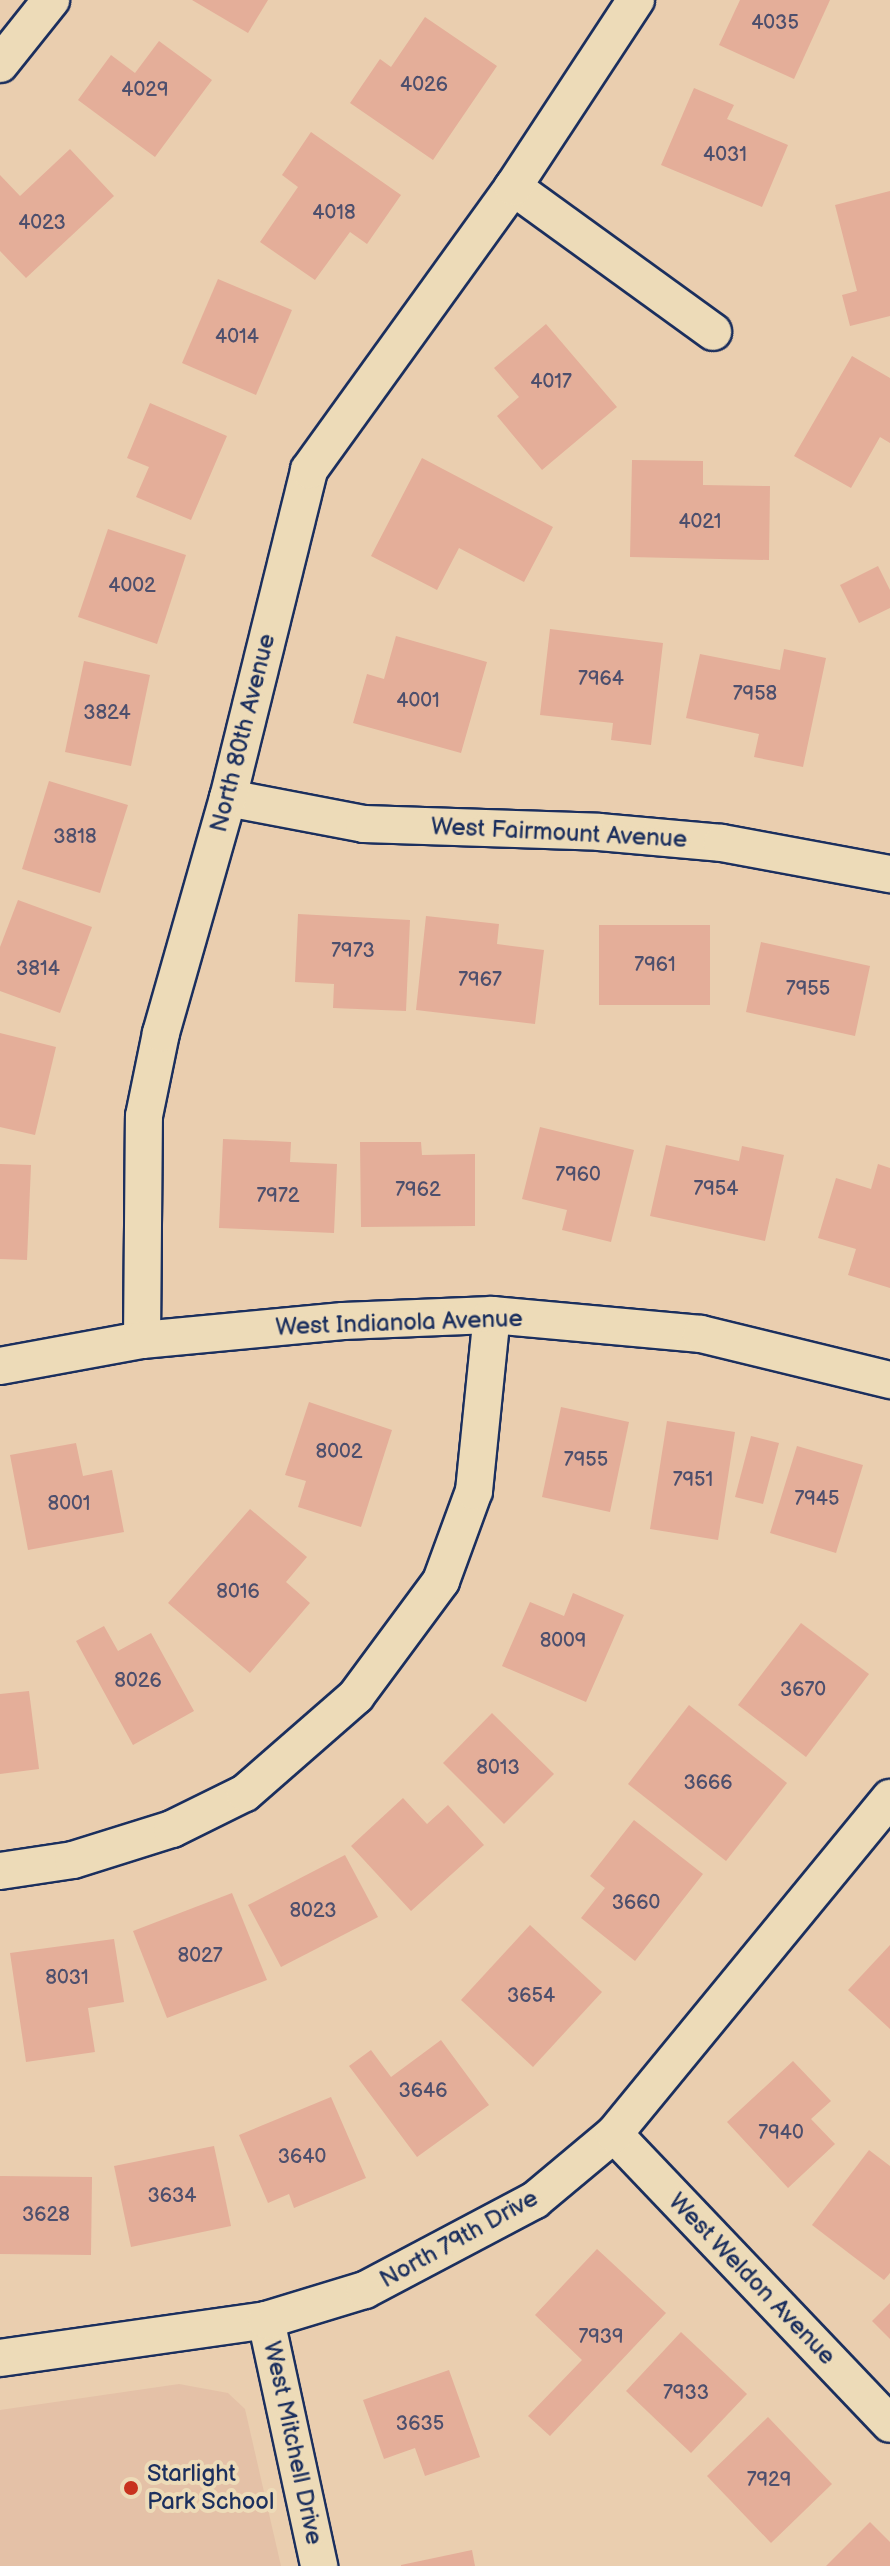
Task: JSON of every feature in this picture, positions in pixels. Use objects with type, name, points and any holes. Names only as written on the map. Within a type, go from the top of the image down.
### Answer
[{"type":"street","points":[[0,64],[51,0]]},
{"type":"street","name":"North 80th Avenue","points":[[142,1340],[144,1116],[161,1033],[228,798],[309,470],[513,187],[636,0]]},
{"type":"street","points":[[513,187],[713,332]]},
{"type":"street","name":"West Fairmount Avenue","points":[[228,798],[364,824],[599,832],[722,843],[890,874]]},
{"type":"street","points":[[0,1871],[73,1860],[172,1829],[245,1793],[356,1696],[441,1581],[474,1491],[492,1315]]},
{"type":"street","name":"West Indianola Avenue","points":[[0,1366],[142,1340],[343,1321],[492,1315],[701,1334],[890,1380]]},
{"type":"street","name":"North 79th Drive","points":[[0,2358],[266,2320],[365,2290],[535,2200],[614,2134],[887,1807]]},
{"type":"street","name":"West Weldon Avenue","points":[[614,2134],[890,2424]]},
{"type":"street","name":"West Mitchell Drive","points":[[266,2320],[319,2566]]},
{"type":"shaded area","name":"Starlight Park School","points":[[179,2384],[228,2393],[245,2409],[281,2566],[0,2566],[0,2410]]},
{"type":"building","points":[[192,0],[268,0],[248,33]]},
{"type":"building","points":[[740,0],[830,0],[794,79],[719,45]]},
{"type":"building","points":[[425,17],[497,66],[433,160],[350,103],[380,59],[391,67]]},
{"type":"building","points":[[159,41],[212,80],[155,157],[78,100],[111,55],[135,73]]},
{"type":"building","points":[[694,88],[734,105],[727,119],[788,145],[762,207],[661,165]]},
{"type":"building","points":[[311,132],[401,195],[367,244],[350,232],[315,280],[260,242],[298,187],[282,175]]},
{"type":"building","points":[[70,149],[114,196],[26,278],[0,251],[0,175],[20,196]]},
{"type":"building","points":[[890,191],[890,316],[850,326],[842,295],[857,291],[835,205]]},
{"type":"building","points":[[218,279],[292,310],[256,395],[182,363]]},
{"type":"building","points":[[546,324],[617,407],[542,470],[497,416],[519,397],[494,368]]},
{"type":"building","points":[[852,356],[890,378],[890,443],[880,437],[851,488],[794,456]]},
{"type":"building","points":[[150,403],[227,436],[191,520],[136,497],[149,467],[127,458]]},
{"type":"building","points":[[422,458],[553,527],[524,582],[459,548],[437,590],[371,556]]},
{"type":"building","points":[[632,460],[703,461],[703,485],[770,486],[769,560],[630,557]]},
{"type":"building","points":[[108,529],[186,555],[157,644],[78,617]]},
{"type":"building","points":[[878,566],[890,590],[890,608],[859,623],[840,585]]},
{"type":"building","points":[[550,629],[663,643],[651,745],[611,740],[613,723],[540,715]]},
{"type":"building","points":[[396,636],[487,662],[461,753],[353,723],[367,674],[384,679]]},
{"type":"building","points":[[784,649],[826,658],[803,767],[754,757],[759,734],[686,718],[700,654],[780,670]]},
{"type":"building","points":[[84,661],[150,675],[131,766],[65,752]]},
{"type":"building","points":[[49,781],[128,805],[100,893],[22,869]]},
{"type":"building","points":[[18,900],[92,927],[60,1013],[0,991],[0,947]]},
{"type":"building","points":[[298,914],[410,920],[406,1011],[333,1008],[334,984],[295,982]]},
{"type":"building","points":[[426,916],[499,924],[497,944],[544,950],[535,1024],[416,1010]]},
{"type":"building","points":[[599,925],[710,925],[710,1005],[599,1005]]},
{"type":"building","points":[[761,942],[870,966],[855,1036],[746,1012]]},
{"type":"building","points":[[0,1033],[56,1047],[35,1135],[0,1127]]},
{"type":"building","points":[[540,1127],[634,1150],[611,1242],[562,1230],[567,1210],[522,1199]]},
{"type":"building","points":[[223,1139],[291,1142],[290,1162],[337,1164],[334,1233],[219,1228]]},
{"type":"building","points":[[360,1142],[421,1142],[422,1155],[475,1154],[475,1226],[361,1227]]},
{"type":"building","points":[[666,1145],[739,1161],[742,1146],[784,1155],[765,1241],[650,1216]]},
{"type":"building","points":[[0,1164],[31,1165],[27,1260],[0,1259]]},
{"type":"building","points":[[878,1164],[890,1168],[890,1288],[848,1275],[856,1249],[818,1238],[836,1178],[871,1189]]},
{"type":"building","points":[[309,1402],[392,1430],[361,1527],[298,1507],[306,1481],[285,1475]]},
{"type":"building","points":[[561,1407],[629,1422],[610,1512],[542,1497]]},
{"type":"building","points":[[667,1421],[735,1432],[718,1540],[650,1529]]},
{"type":"building","points":[[751,1436],[779,1443],[763,1504],[735,1497]]},
{"type":"building","points":[[76,1443],[83,1476],[112,1470],[124,1532],[28,1550],[10,1455]]},
{"type":"building","points":[[797,1446],[863,1465],[836,1553],[770,1533]]},
{"type":"building","points":[[250,1509],[307,1557],[286,1582],[310,1603],[250,1673],[168,1603]]},
{"type":"building","points":[[573,1593],[624,1615],[586,1702],[502,1666],[530,1602],[564,1616]]},
{"type":"building","points":[[801,1623],[869,1674],[806,1757],[738,1705]]},
{"type":"building","points":[[104,1626],[118,1651],[151,1633],[194,1711],[133,1745],[76,1641]]},
{"type":"building","points":[[29,1691],[39,1769],[0,1774],[0,1694]]},
{"type":"building","points":[[689,1705],[787,1783],[726,1861],[628,1784]]},
{"type":"building","points":[[492,1713],[554,1774],[504,1824],[443,1763]]},
{"type":"building","points":[[403,1798],[427,1824],[448,1805],[484,1845],[411,1911],[351,1846]]},
{"type":"building","points":[[634,1820],[703,1874],[635,1961],[581,1918],[605,1888],[590,1876]]},
{"type":"building","points":[[345,1855],[378,1917],[281,1967],[248,1905]]},
{"type":"building","points":[[232,1893],[267,1980],[167,2018],[133,1931]]},
{"type":"building","points":[[530,1925],[602,1992],[533,2067],[461,2000]]},
{"type":"building","points":[[114,1939],[124,2002],[88,2008],[95,2052],[26,2062],[10,1953]]},
{"type":"building","points":[[890,1945],[890,2029],[848,1990]]},
{"type":"building","points":[[441,2040],[489,2105],[417,2157],[349,2066],[371,2050],[391,2077]]},
{"type":"building","points":[[793,2061],[831,2101],[811,2119],[835,2144],[788,2188],[727,2122]]},
{"type":"building","points":[[331,2097],[366,2178],[294,2208],[289,2194],[268,2203],[239,2135]]},
{"type":"building","points":[[214,2146],[231,2226],[131,2247],[114,2166]]},
{"type":"building","points":[[869,2150],[890,2166],[890,2273],[884,2280],[812,2225]]},
{"type":"building","points":[[0,2176],[92,2177],[91,2255],[0,2254]]},
{"type":"building","points":[[597,2249],[666,2313],[550,2436],[528,2416],[582,2360],[535,2315]]},
{"type":"building","points":[[890,2303],[890,2339],[872,2321]]},
{"type":"building","points":[[681,2332],[747,2394],[691,2453],[626,2391]]},
{"type":"building","points":[[449,2370],[480,2457],[425,2476],[415,2448],[384,2459],[363,2400]]},
{"type":"building","points":[[768,2417],[832,2484],[771,2543],[707,2476]]},
{"type":"building","points":[[870,2522],[890,2542],[890,2566],[826,2566]]},
{"type":"building","points":[[472,2550],[475,2566],[401,2566],[401,2565]]},
{"type":"place","name":"Starlight Park School","points":[[131,2488]]}]
